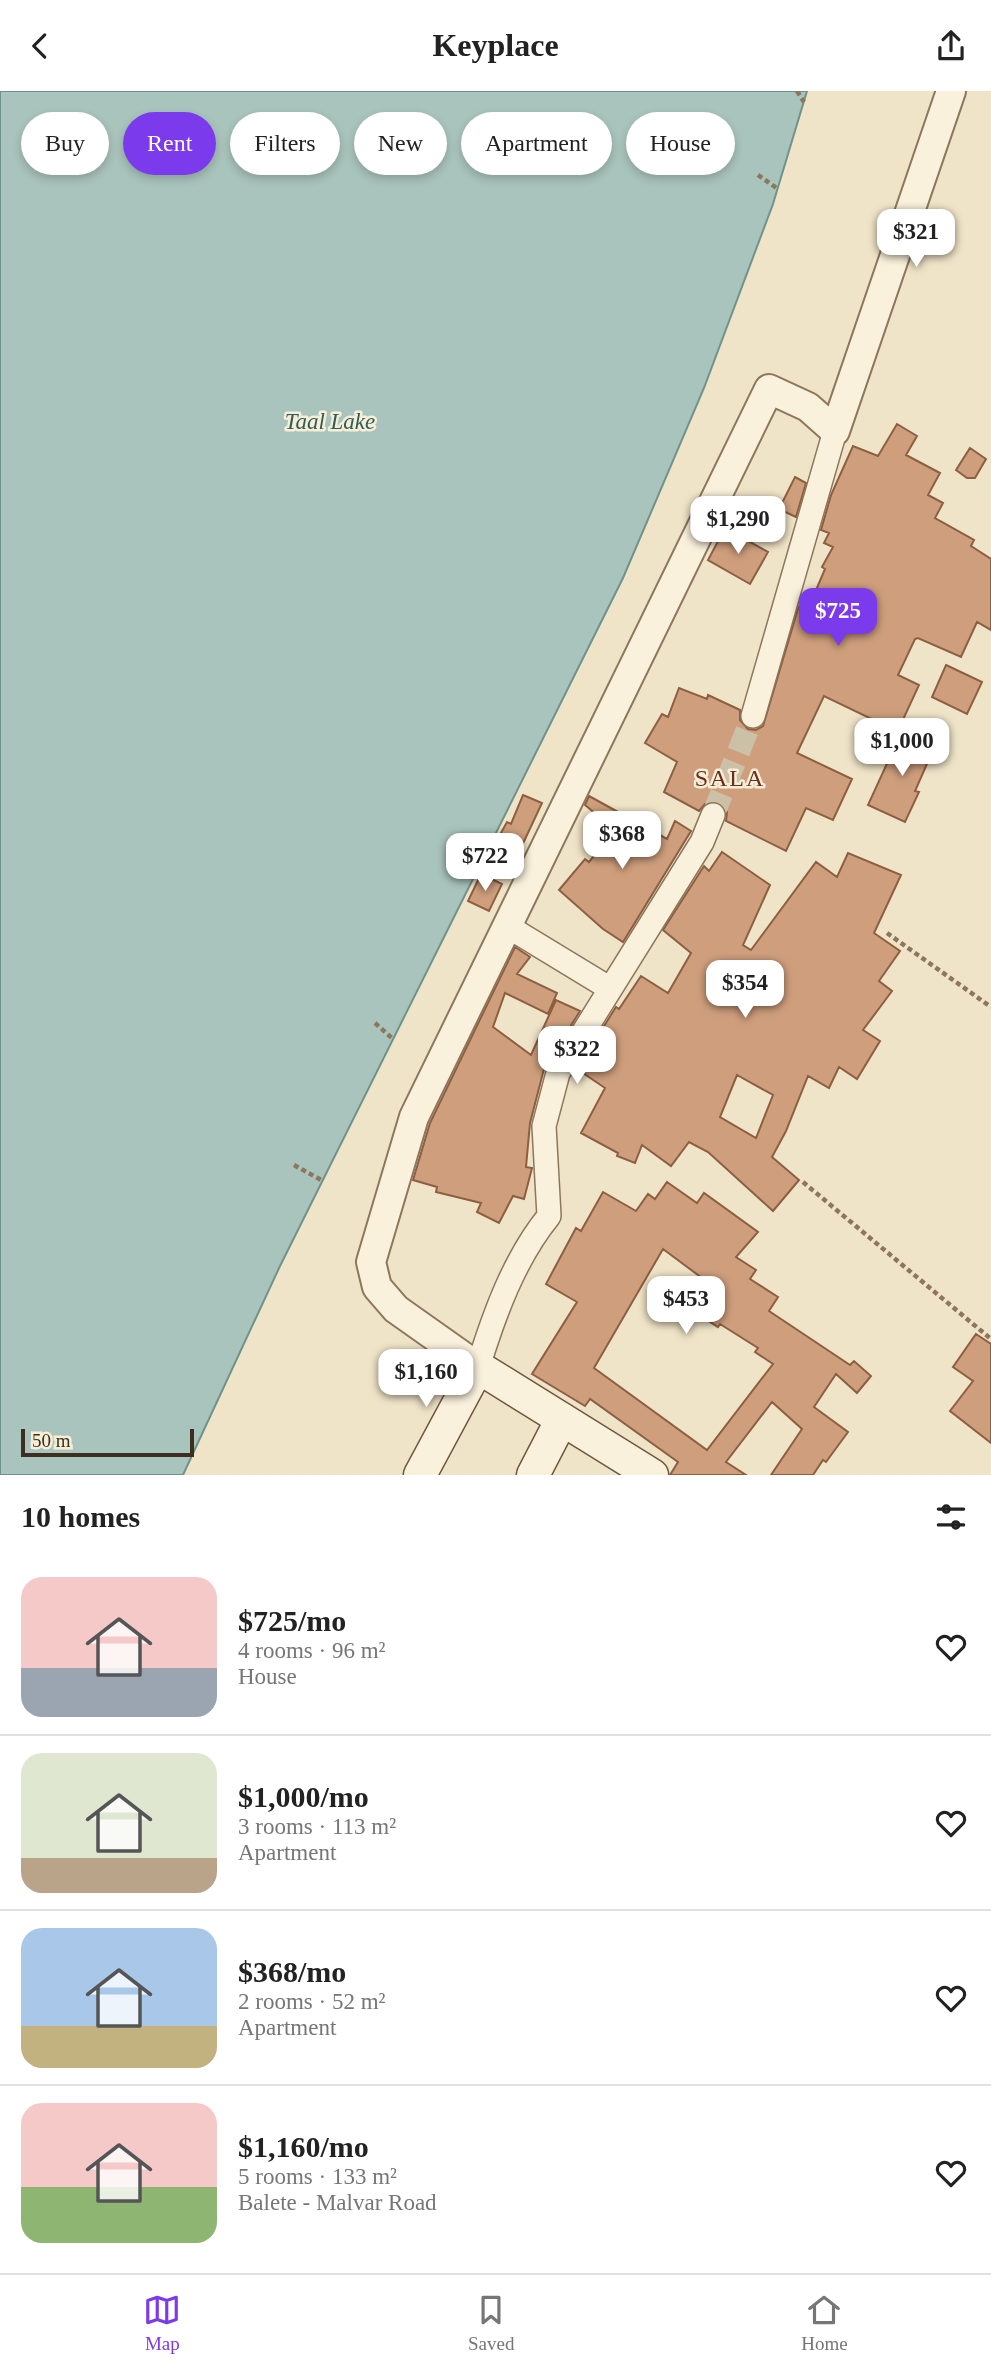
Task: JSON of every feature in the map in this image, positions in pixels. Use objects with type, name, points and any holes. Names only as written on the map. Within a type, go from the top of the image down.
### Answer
[{"type":"main road","points":[[420,1475],[478,1367],[652,1475]]},
{"type":"main road","points":[[533,1475],[562,1419]]},
{"type":"street","points":[[753,716],[835,431],[951,91]]},
{"type":"street","points":[[713,815],[702,842],[558,1073],[544,1126],[549,1216],[531,1238],[497,1312],[478,1367],[396,1309],[377,1287],[371,1262],[414,1117],[769,389],[808,407],[835,431]]},
{"type":"street","points":[[507,926],[609,988]]},
{"type":"path","points":[[797,91],[804,102]]},
{"type":"path","points":[[758,175],[778,189]]},
{"type":"path","points":[[887,933],[991,1007]]},
{"type":"path","points":[[375,1023],[394,1040]]},
{"type":"path","points":[[294,1165],[323,1181]]},
{"type":"path","points":[[803,1182],[991,1339]]},
{"type":"water","name":"Taal Lake","points":[[0,91],[807,91],[773,204],[704,388],[623,578],[280,1266],[183,1475],[0,1475]]},
{"type":"building","points":[[897,424],[917,436],[906,455],[940,473],[928,495],[943,503],[935,518],[974,540],[971,546],[991,559],[991,630],[977,622],[961,657],[915,639],[898,675],[919,685],[895,737],[875,728],[878,722],[824,696],[797,753],[852,779],[833,820],[806,808],[786,851],[726,821],[727,812],[719,802],[705,804],[699,811],[664,792],[677,762],[645,743],[662,714],[668,717],[679,688],[707,699],[708,695],[740,710],[740,720],[748,729],[756,730],[763,726],[798,609],[803,598],[811,602],[825,569],[822,567],[833,547],[824,543],[829,533],[821,530],[831,495],[853,446],[878,456]]},
{"type":"building","points":[[970,448],[986,459],[975,478],[967,478],[956,470]]},
{"type":"building","points":[[795,477],[806,483],[796,517],[779,509]]},
{"type":"building","points":[[725,528],[768,552],[750,584],[708,560]]},
{"type":"building","points":[[946,665],[982,682],[967,714],[932,697]]},
{"type":"building","points":[[901,733],[934,748],[905,822],[868,805]]},
{"type":"building","points":[[523,795],[542,803],[519,852],[497,840],[507,822],[511,824]]},
{"type":"building","points":[[589,796],[667,839],[675,821],[691,831],[623,942],[603,929],[559,890],[585,859],[589,862],[615,830],[585,805]]},
{"type":"building","points":[[722,852],[770,885],[743,945],[751,950],[816,862],[837,877],[848,853],[901,875],[874,933],[900,951],[879,981],[892,991],[863,1030],[880,1041],[857,1079],[839,1067],[829,1088],[808,1076],[786,1131],[772,1157],[799,1180],[773,1211],[708,1152],[689,1142],[671,1166],[642,1145],[635,1163],[617,1156],[618,1153],[581,1133],[605,1088],[577,1069],[616,1007],[619,1009],[641,976],[668,993],[691,953],[663,930],[704,866],[709,871]],"holes":[[[737,1075],[773,1095],[756,1138],[720,1117]]]},
{"type":"building","points":[[481,874],[502,884],[489,911],[468,901]]},
{"type":"building","points":[[515,947],[530,957],[517,974],[557,993],[548,1014],[505,993],[493,1027],[531,1055],[556,1000],[580,1011],[544,1069],[530,1123],[526,1167],[532,1168],[524,1199],[513,1196],[499,1223],[477,1212],[481,1203],[436,1192],[437,1187],[413,1180],[430,1123]]},
{"type":"building","points":[[667,1182],[697,1203],[704,1193],[758,1232],[736,1257],[756,1270],[750,1279],[778,1297],[769,1311],[850,1365],[854,1361],[871,1376],[857,1393],[836,1374],[814,1407],[848,1432],[813,1475],[771,1475],[802,1429],[772,1402],[726,1462],[746,1475],[670,1475],[678,1462],[590,1399],[585,1406],[532,1374],[577,1302],[546,1284],[576,1228],[581,1231],[603,1192],[636,1211],[648,1194],[655,1199]],"holes":[[[663,1249],[702,1278],[684,1305],[758,1348],[755,1352],[773,1364],[707,1450],[594,1368]]]},
{"type":"building","points":[[976,1334],[991,1344],[991,1443],[950,1411],[973,1381],[953,1367]]},
{"type":"tunnel","points":[[713,815],[753,716]]},
{"type":"district","name":"SALA","points":[[730,778]]}]
